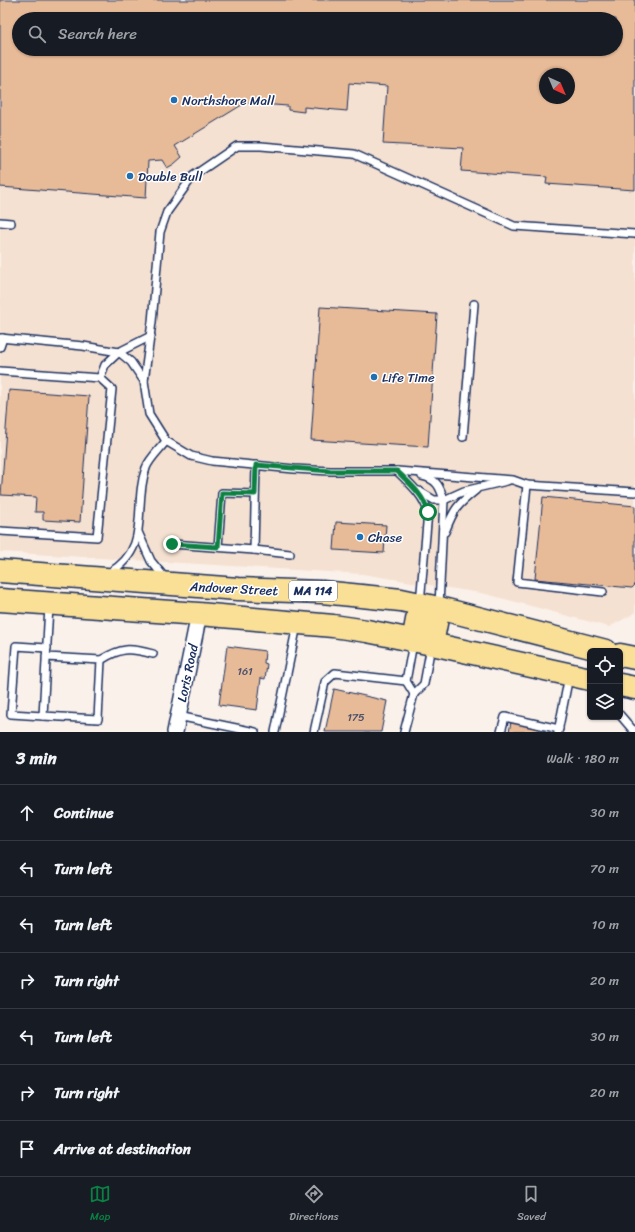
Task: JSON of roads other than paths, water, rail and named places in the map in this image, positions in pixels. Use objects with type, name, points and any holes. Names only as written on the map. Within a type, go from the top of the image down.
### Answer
[{"type":"highway","name":"Andover Street","points":[[0,571],[206,587],[346,594],[400,600],[430,606],[594,648]]},
{"type":"highway","points":[[200,614],[206,587]]},
{"type":"highway","points":[[0,600],[200,614],[333,626],[423,642],[580,676]]},
{"type":"highway","points":[[423,642],[430,606]]},
{"type":"highway","points":[[623,656],[635,658]]},
{"type":"highway","points":[[623,686],[635,688]]},
{"type":"street","name":"Loris Road","points":[[175,732],[200,614]]},
{"type":"lane","points":[[635,234],[514,226],[354,154],[261,146],[237,146],[193,176],[167,212],[160,232],[151,336],[144,381],[149,414],[166,441],[191,456],[212,461],[330,471],[397,471],[513,480],[527,485],[635,492]]},
{"type":"lane","points":[[0,222],[11,223]]},
{"type":"lane","points":[[463,437],[474,304]]},
{"type":"lane","points":[[100,378],[105,364],[119,352],[151,336]]},
{"type":"lane","points":[[0,347],[1,338],[82,346],[119,352],[131,362],[144,381]]},
{"type":"lane","points":[[0,371],[100,378],[112,389],[97,537],[0,531]]},
{"type":"lane","points":[[96,579],[106,575],[120,565],[132,550],[138,532],[141,484],[146,466],[166,441]]},
{"type":"lane","points":[[254,550],[256,465]]},
{"type":"lane","points":[[397,471],[415,488],[434,500],[444,500],[464,491],[513,480]]},
{"type":"lane","points":[[397,471],[430,477],[440,486],[444,500],[442,537],[430,606]]},
{"type":"lane","points":[[527,485],[516,582],[603,592]]},
{"type":"lane","points":[[415,488],[426,504],[428,512],[430,606]]},
{"type":"lane","points":[[442,537],[453,511],[463,500],[478,488]]},
{"type":"lane","points":[[218,547],[222,493],[255,494]]},
{"type":"lane","points":[[138,532],[157,570],[173,584]]},
{"type":"lane","points":[[172,544],[290,554]]},
{"type":"lane","points":[[43,716],[50,604]]},
{"type":"lane","points":[[274,732],[297,623]]},
{"type":"lane","points":[[406,681],[423,642]]},
{"type":"lane","points":[[404,732],[414,694],[424,684],[423,642]]},
{"type":"lane","points":[[47,648],[16,646],[11,714],[98,719],[101,660]]},
{"type":"lane","points":[[46,657],[101,660],[114,652],[133,649],[153,654]]},
{"type":"lane","points":[[314,732],[325,682],[335,673],[406,681]]},
{"type":"lane","points":[[501,732],[505,717],[558,730],[580,676]]},
{"type":"lane","points":[[406,681],[414,694]]},
{"type":"lane","points":[[178,716],[255,732]]},
{"type":"lane","points":[[623,718],[632,729],[635,730]]},
{"type":"place","name":"Northshore Mall","points":[[174,100]]},
{"type":"place","name":"Double Bull","points":[[130,176]]},
{"type":"place","name":"Life Time","points":[[374,377]]},
{"type":"place","name":"Chase","points":[[360,537]]}]
